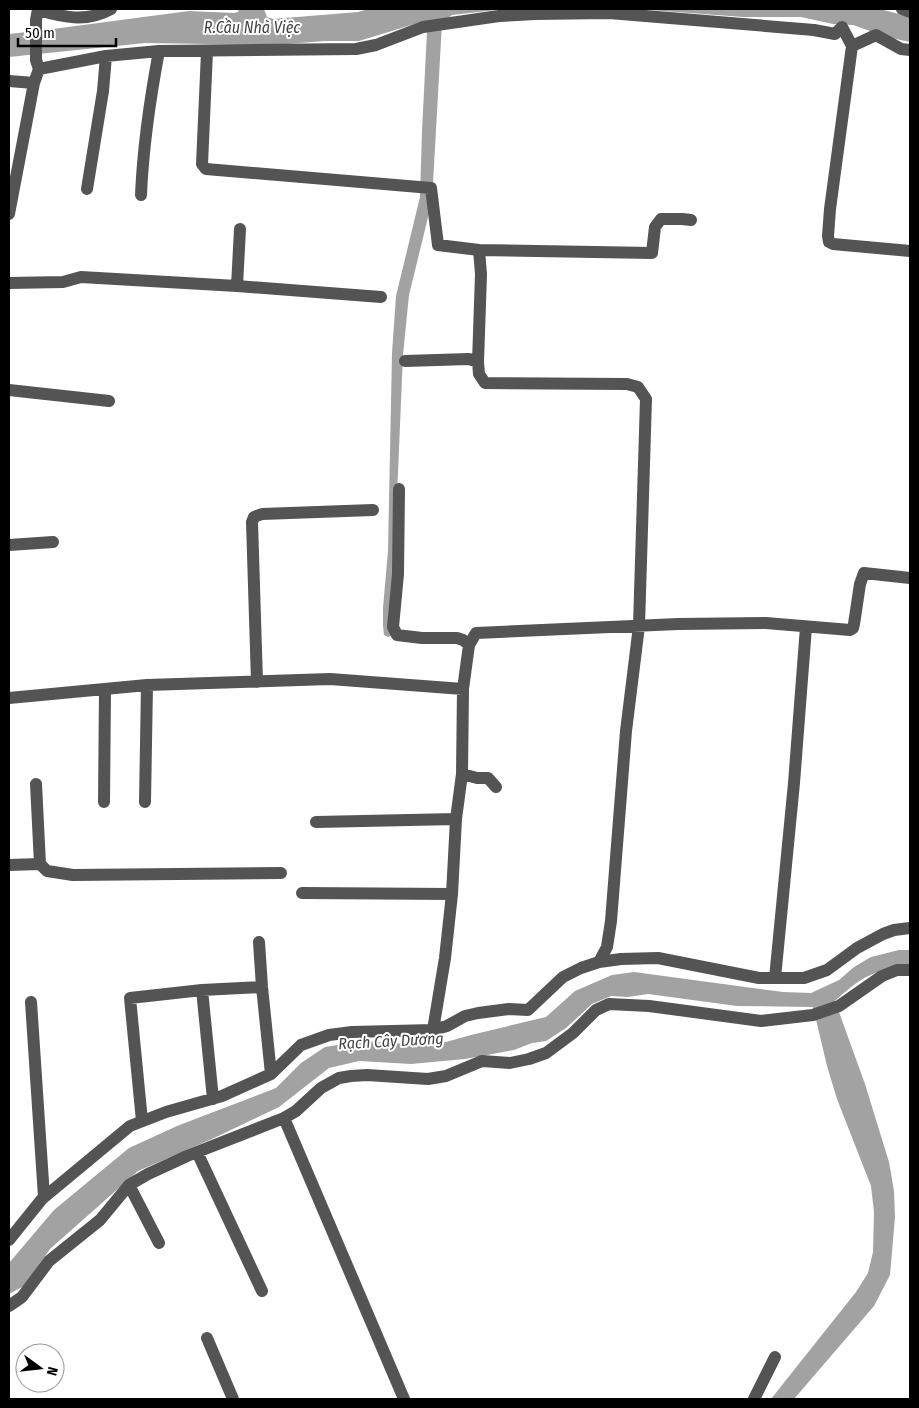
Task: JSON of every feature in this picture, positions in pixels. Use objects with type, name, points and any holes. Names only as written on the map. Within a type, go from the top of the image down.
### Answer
[{"type":"street","points":[[9,214],[38,65],[37,13],[73,18],[102,14],[111,9]]},
{"type":"street","points":[[902,9],[910,12]]},
{"type":"street","points":[[38,65],[159,51],[356,49],[376,45],[423,26],[499,16],[609,13],[814,30],[835,34],[842,27],[852,46],[830,209],[829,242],[910,251]]},
{"type":"street","points":[[852,46],[876,35],[901,49],[910,50]]},
{"type":"street","points":[[141,195],[149,104],[159,51]]},
{"type":"street","points":[[207,52],[202,164],[206,168],[431,188],[438,245],[479,250],[652,253],[655,227],[662,219],[691,220]]},
{"type":"street","points":[[87,189],[103,91],[106,56]]},
{"type":"street","points":[[9,81],[34,83]]},
{"type":"street","points":[[237,286],[240,229]]},
{"type":"street","points":[[479,250],[481,274],[478,362],[479,374],[485,383],[627,384],[638,388],[646,399],[639,626],[626,731],[612,921],[607,946],[599,962]]},
{"type":"street","points":[[9,283],[63,282],[81,277],[381,297]]},
{"type":"street","points":[[405,361],[469,359],[478,362]]},
{"type":"street","points":[[9,390],[109,401]]},
{"type":"street","points":[[399,488],[398,574],[393,627],[397,635],[422,638],[457,638],[464,640],[469,645]]},
{"type":"street","points":[[257,682],[252,522],[254,517],[262,514],[373,510]]},
{"type":"street","points":[[9,545],[53,542]]},
{"type":"street","points":[[433,1030],[445,958],[452,894],[456,819],[462,774],[463,689],[469,645],[476,634],[639,626],[766,623],[850,630],[853,628],[860,584],[864,573],[910,578]]},
{"type":"street","points":[[775,978],[794,783],[806,627]]},
{"type":"street","points":[[9,698],[146,685],[330,679],[463,689]]},
{"type":"street","points":[[145,802],[146,685]]},
{"type":"street","points":[[104,802],[105,689]]},
{"type":"street","points":[[462,774],[477,778],[488,778],[496,787]]},
{"type":"street","points":[[36,784],[40,864],[47,871],[73,875],[281,873]]},
{"type":"street","points":[[316,822],[456,819]]},
{"type":"street","points":[[9,865],[40,864]]},
{"type":"street","points":[[302,894],[452,894]]},
{"type":"street","points":[[9,1240],[44,1197],[130,1126],[166,1112],[213,1099],[271,1074],[301,1045],[329,1036],[352,1032],[433,1030],[447,1026],[465,1016],[509,1009],[528,1010],[564,977],[599,962],[658,958],[744,975],[804,978],[827,970],[857,948],[883,934],[906,929]]},
{"type":"street","points":[[259,942],[271,1074]]},
{"type":"street","points":[[9,1306],[22,1297],[49,1261],[100,1220],[129,1185],[148,1174],[197,1152],[284,1118],[296,1111],[321,1088],[339,1078],[367,1075],[428,1079],[446,1076],[482,1061],[510,1063],[529,1059],[546,1053],[573,1033],[596,1010],[609,1004],[649,1006],[761,1021],[813,1015],[839,1006],[882,976],[897,970],[910,970]]},
{"type":"street","points":[[142,1122],[130,998],[202,990],[262,987]]},
{"type":"street","points":[[202,990],[213,1099]]},
{"type":"street","points":[[31,1002],[44,1197]]},
{"type":"street","points":[[284,1118],[404,1399]]},
{"type":"street","points":[[197,1152],[262,1290]]},
{"type":"street","points":[[129,1185],[159,1243]]},
{"type":"street","points":[[207,1338],[233,1399]]},
{"type":"street","points":[[754,1399],[775,1357]]},
{"type":"water","name":"R.Cầu Nhà Việc","points":[[239,9],[264,9],[267,17],[273,19],[358,12],[369,9],[505,9],[452,15],[442,23],[432,201],[409,295],[403,355],[391,636],[388,637],[384,635],[383,608],[388,551],[392,353],[396,296],[420,197],[427,31],[421,22],[359,41],[325,41],[274,45],[145,43],[9,57],[9,34],[189,11],[234,13],[238,12]]},
{"type":"water","points":[[637,9],[880,9],[910,17],[910,42],[887,37],[853,25],[833,24],[801,17],[743,17]]},
{"type":"water","points":[[899,950],[910,950],[910,966],[887,969],[869,976],[852,986],[835,1001],[865,1084],[889,1162],[894,1191],[895,1217],[890,1275],[874,1306],[794,1399],[771,1399],[856,1292],[868,1273],[873,1252],[874,1212],[871,1186],[837,1099],[813,1007],[737,1006],[648,994],[628,997],[611,996],[592,1004],[566,1028],[546,1041],[532,1043],[514,1050],[465,1059],[411,1064],[359,1061],[329,1068],[279,1107],[138,1171],[50,1249],[24,1286],[9,1294],[9,1263],[54,1210],[129,1148],[177,1126],[276,1088],[301,1063],[325,1047],[361,1041],[407,1044],[446,1042],[546,1017],[575,991],[612,975],[634,972],[783,992],[811,993],[839,980],[854,967],[871,957]]},
{"type":"water label","name":"Rạch Cây Dương","points":[[391,1041]]}]
